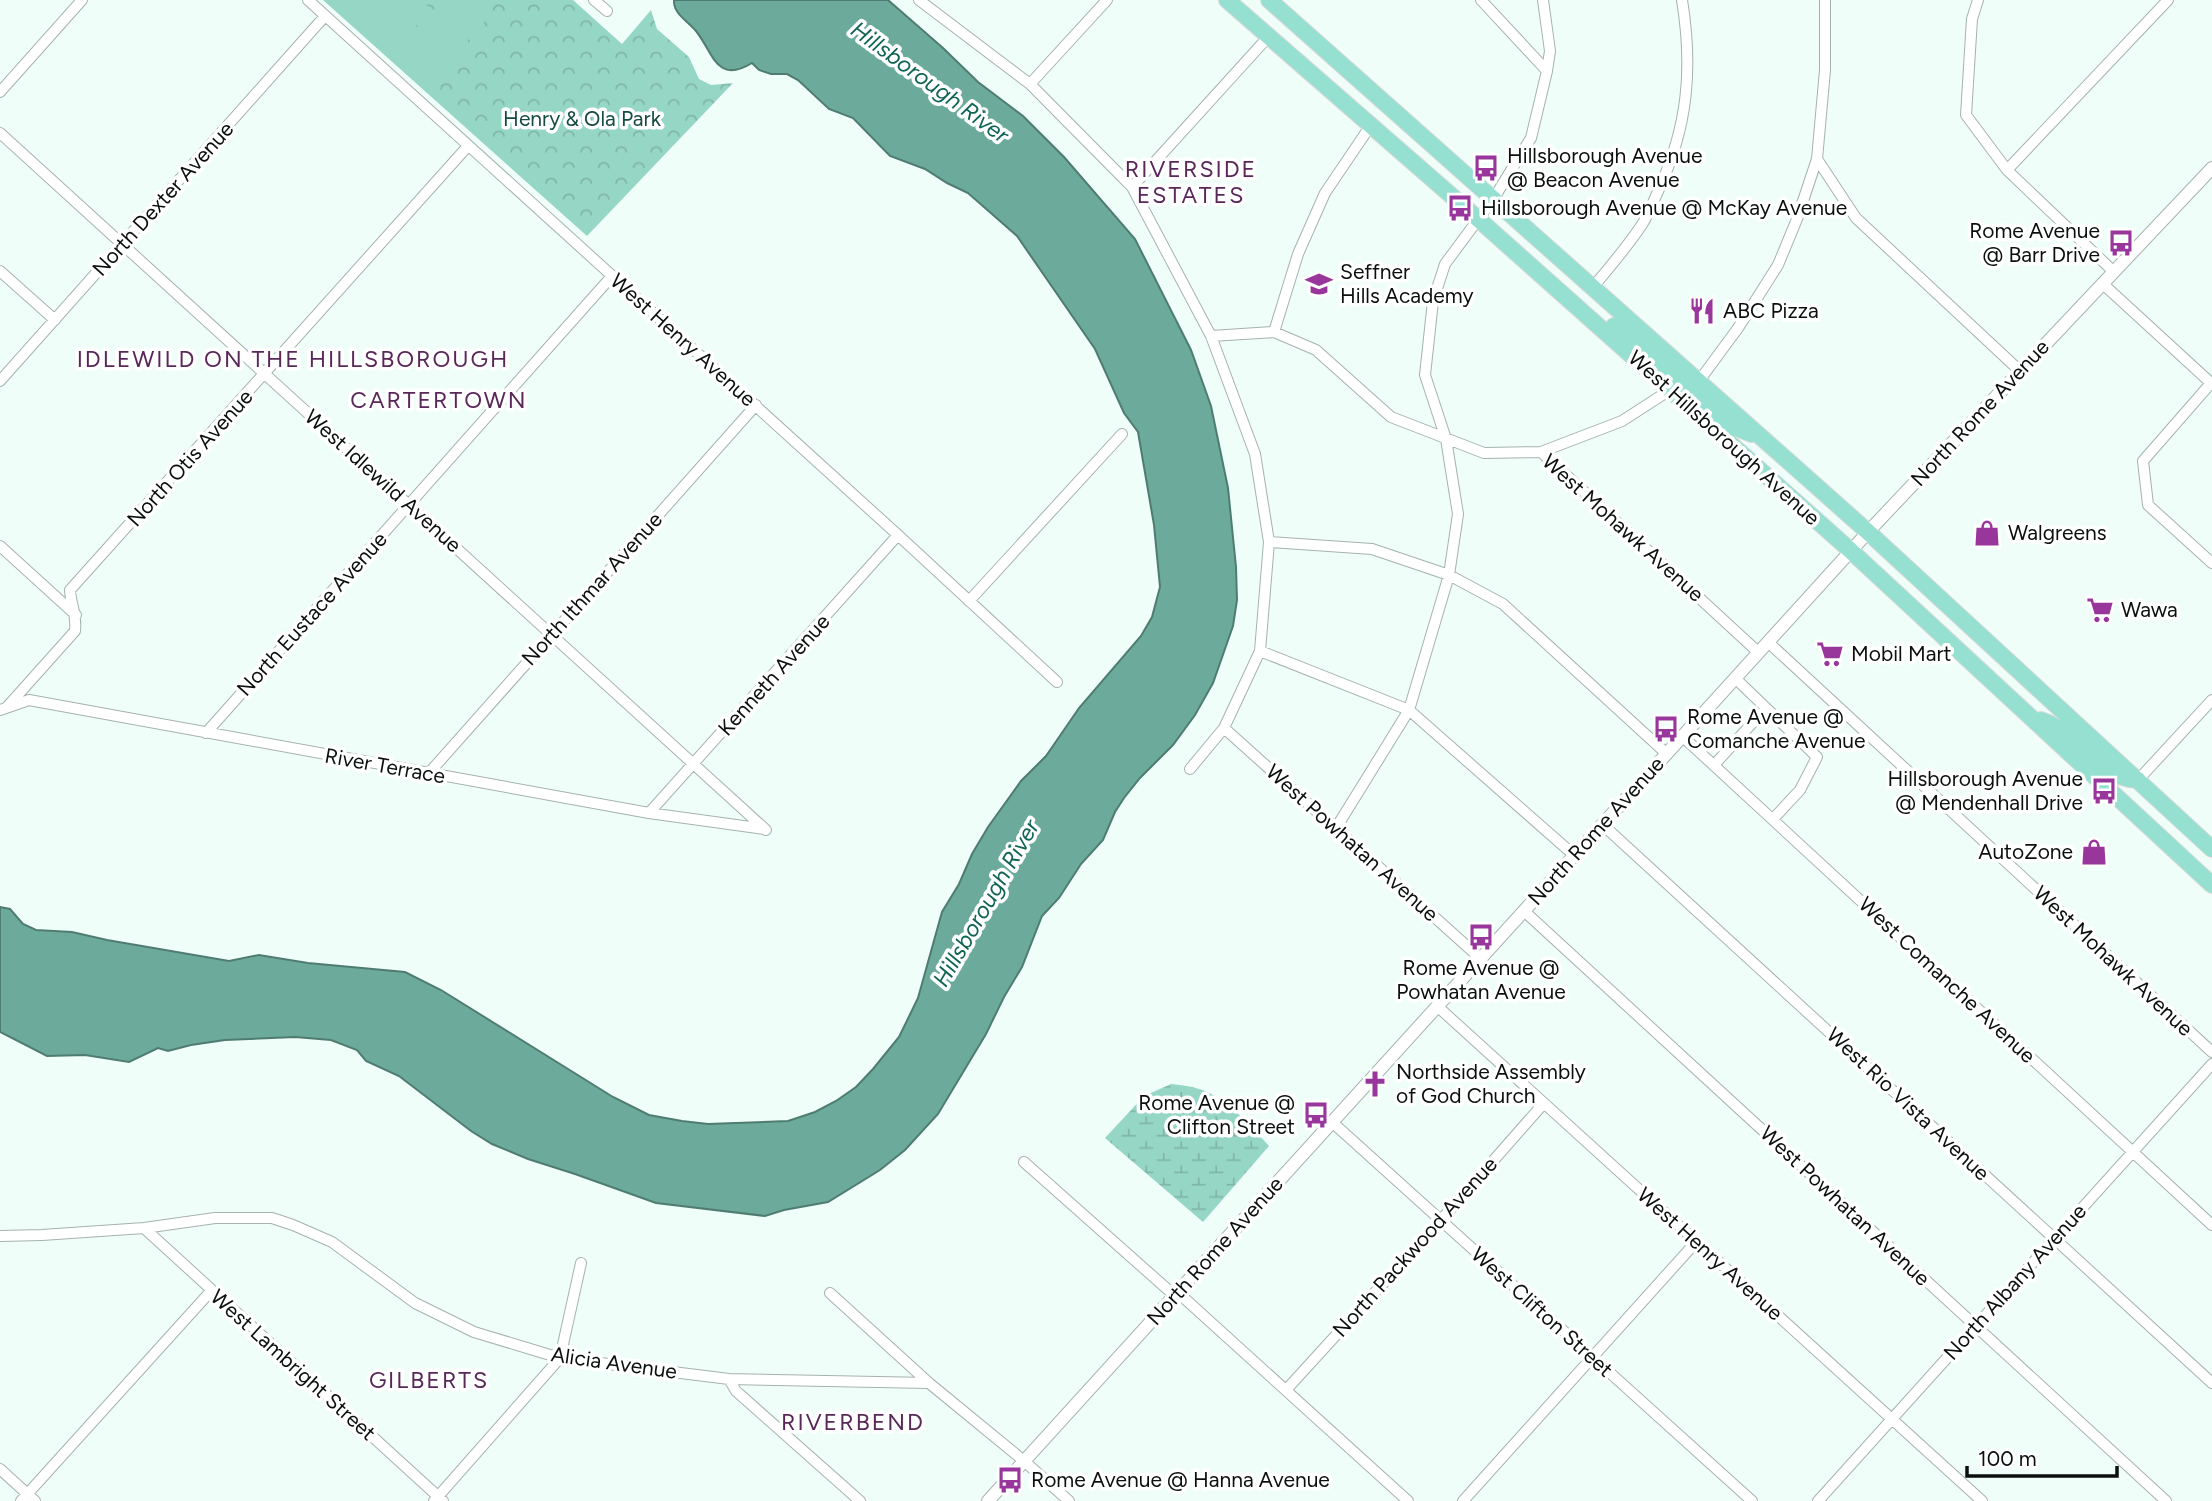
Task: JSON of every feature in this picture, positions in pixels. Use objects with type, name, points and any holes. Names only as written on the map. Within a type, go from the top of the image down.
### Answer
[{"type":"main road","name":"West Hillsborough Avenue","points":[[1227,0],[1851,551],[2212,885]]},
{"type":"main road","name":"West Hillsborough Avenue","points":[[1269,0],[1868,532],[2212,849]]},
{"type":"main road","points":[[1578,309],[1600,314],[1667,372],[1699,381]]},
{"type":"main road","points":[[1670,390],[1690,394],[1724,423],[1763,439]]},
{"type":"main road","points":[[2029,717],[2047,722],[2062,732],[2112,775],[2138,780]]},
{"type":"street","points":[[0,92],[82,0]]},
{"type":"street","name":"West Henry Avenue","points":[[308,0],[1057,682]]},
{"type":"street","points":[[594,0],[607,11]]},
{"type":"street","points":[[919,0],[1030,84],[1132,187],[1211,335],[1255,454],[1269,542],[1260,651],[1224,728],[1190,769]]},
{"type":"street","points":[[1030,84],[1107,0]]},
{"type":"street","points":[[1482,0],[1547,71]]},
{"type":"street","points":[[1336,828],[1409,710],[1449,575],[1458,514],[1446,439],[1425,375],[1433,301],[1445,264],[1494,198],[1531,138],[1550,51],[1543,0]]},
{"type":"street","points":[[1593,287],[1644,222],[1670,164],[1684,118],[1688,79],[1688,48],[1682,0]]},
{"type":"street","points":[[1699,381],[1738,328],[1778,265],[1817,159],[1825,70],[1825,0]]},
{"type":"street","points":[[1978,0],[1972,19],[1966,115],[2007,170],[2114,272]]},
{"type":"street","points":[[2007,170],[2168,0]]},
{"type":"street","name":"North Dexter Avenue","points":[[0,382],[325,16]]},
{"type":"street","points":[[1132,187],[1269,36]]},
{"type":"street","points":[[1274,332],[1298,254],[1325,193],[1371,125]]},
{"type":"street","name":"West Idlewild Avenue","points":[[0,133],[766,830]]},
{"type":"street","name":"North Otis Avenue","points":[[2,711],[75,631],[77,616],[71,600],[71,590],[468,146]]},
{"type":"street","points":[[1817,159],[1856,218],[2020,371]]},
{"type":"street","name":"North Rome Avenue","points":[[988,1501],[1868,532],[2212,168]]},
{"type":"street","points":[[0,271],[55,320]]},
{"type":"street","name":"North Eustace Avenue","points":[[206,733],[612,276]]},
{"type":"street","points":[[2103,284],[2212,382],[2143,461],[2148,505],[2212,563]]},
{"type":"street","name":"West Mohawk Avenue","points":[[1211,335],[1274,332],[1316,350],[1391,417],[1484,453],[1541,452],[1758,652]]},
{"type":"street","points":[[1541,452],[1622,421],[1670,390]]},
{"type":"street","name":"North Ithmar Avenue","points":[[429,774],[755,405]]},
{"type":"street","points":[[969,601],[1122,434]]},
{"type":"street","name":"Kenneth Avenue","points":[[649,813],[898,535]]},
{"type":"street","points":[[1269,542],[1372,549],[1449,575],[1503,604],[1667,754]]},
{"type":"street","points":[[0,546],[77,616]]},
{"type":"street","name":"West Mohawk Avenue","points":[[1768,642],[2212,1052]]},
{"type":"street","points":[[1260,651],[1409,710],[1575,856]]},
{"type":"street","points":[[1735,678],[1817,757],[1800,790],[1773,819]]},
{"type":"street","name":"River Terrace","points":[[2,711],[29,700],[649,813],[766,830]]},
{"type":"street","points":[[2138,780],[2212,700]]},
{"type":"street","points":[[1714,765],[1766,708]]},
{"type":"street","name":"West Powhatan Avenue","points":[[1224,728],[1480,958]]},
{"type":"street","name":"West Comanche Avenue","points":[[1682,736],[2212,1225]]},
{"type":"street","name":"West Rio Vista Avenue","points":[[1603,825],[2212,1384]]},
{"type":"street","name":"West Powhatan Avenue","points":[[1524,911],[2166,1501]]},
{"type":"street","name":"West Henry Avenue","points":[[1437,1006],[1982,1501]]},
{"type":"street","name":"North Albany Avenue","points":[[1818,1501],[2212,1064]]},
{"type":"street","name":"North Packwood Avenue","points":[[1286,1390],[1544,1103]]},
{"type":"street","name":"West Clifton Street","points":[[1332,1122],[1752,1501]]},
{"type":"street","points":[[1024,1162],[1175,1296],[1184,1298],[1408,1501]]},
{"type":"street","name":"Alicia Avenue","points":[[0,1236],[144,1228],[215,1218],[272,1218],[332,1242],[415,1303],[474,1332],[560,1358],[729,1379],[929,1383]]},
{"type":"street","name":"West Lambright Street","points":[[144,1228],[438,1499]]},
{"type":"street","points":[[1463,1501],[1696,1241]]},
{"type":"street","points":[[438,1499],[560,1358],[581,1263]]},
{"type":"street","points":[[0,1469],[28,1499],[211,1291]]},
{"type":"street","points":[[830,1293],[929,1383],[1069,1501]]},
{"type":"street","points":[[729,1379],[736,1391],[860,1501]]},
{"type":"green space","name":"Henry & Ola Park","points":[[323,0],[573,0],[622,44],[651,10],[657,29],[689,57],[699,79],[711,85],[733,83],[587,236]]},
{"type":"green space","points":[[334,0],[421,0],[431,9],[391,53]]},
{"type":"green space","points":[[442,0],[464,0],[486,20],[426,87],[392,56]]},
{"type":"green space","points":[[1171,1084],[1196,1088],[1219,1098],[1269,1146],[1203,1222],[1105,1138],[1144,1096]]},
{"type":"water","name":"Hillsborough River","points":[[674,0],[888,0],[978,82],[1023,116],[1064,157],[1135,239],[1191,350],[1211,406],[1228,488],[1237,600],[1233,626],[1213,683],[1195,715],[1173,745],[1124,798],[1103,840],[1081,864],[1059,898],[1042,916],[1022,967],[938,1114],[905,1150],[880,1170],[828,1202],[765,1216],[656,1203],[528,1159],[492,1144],[399,1076],[366,1061],[357,1050],[331,1040],[295,1037],[225,1040],[168,1051],[158,1048],[129,1062],[85,1055],[47,1056],[0,1032],[0,907],[10,909],[23,924],[36,930],[72,932],[229,961],[259,955],[308,963],[405,972],[441,990],[613,1097],[649,1115],[682,1121],[708,1124],[788,1121],[815,1112],[856,1087],[899,1037],[918,998],[942,912],[988,827],[1021,781],[1046,756],[1079,708],[1141,636],[1152,617],[1160,587],[1154,525],[1138,432],[1124,413],[1095,349],[1017,236],[968,193],[925,169],[890,156],[853,118],[829,109],[798,80],[787,74],[771,74],[759,70],[752,63],[740,69],[723,68],[696,31],[678,13]]},
{"type":"place","name":"Hillsborough Avenue @ Beacon Avenue","points":[[1486,168]]},
{"type":"place","name":"Hillsborough Avenue @ McKay Avenue","points":[[1460,208]]},
{"type":"place","name":"Rome Avenue @ Barr Drive","points":[[2121,243]]},
{"type":"place","name":"Seffner Hills Academy","points":[[1319,284]]},
{"type":"place","name":"ABC Pizza","points":[[1702,311]]},
{"type":"place","name":"Walgreens","points":[[1987,533]]},
{"type":"place","name":"Wawa","points":[[2100,610]]},
{"type":"place","name":"Mobil Mart","points":[[1830,654]]},
{"type":"place","name":"Rome Avenue @ Comanche Avenue","points":[[1666,729]]},
{"type":"place","name":"Hillsborough Avenue @ Mendenhall Drive","points":[[2104,791]]},
{"type":"place","name":"AutoZone","points":[[2094,852]]},
{"type":"place","name":"Rome Avenue @ Powhatan Avenue","points":[[1481,937]]},
{"type":"place","name":"Northside Assembly of God Church","points":[[1375,1084]]},
{"type":"place","name":"Rome Avenue @ Clifton Street","points":[[1316,1115]]},
{"type":"place","name":"Rome Avenue @ Hanna Avenue","points":[[1010,1480]]},
{"type":"district","name":"RIVERSIDE ESTATES","points":[[1191,182]]},
{"type":"district","name":"IDLEWILD ON THE HILLSBOROUGH","points":[[293,359]]},
{"type":"district","name":"CARTERTOWN","points":[[439,400]]},
{"type":"district","name":"GILBERTS","points":[[429,1380]]},
{"type":"district","name":"RIVERBEND","points":[[853,1422]]}]
